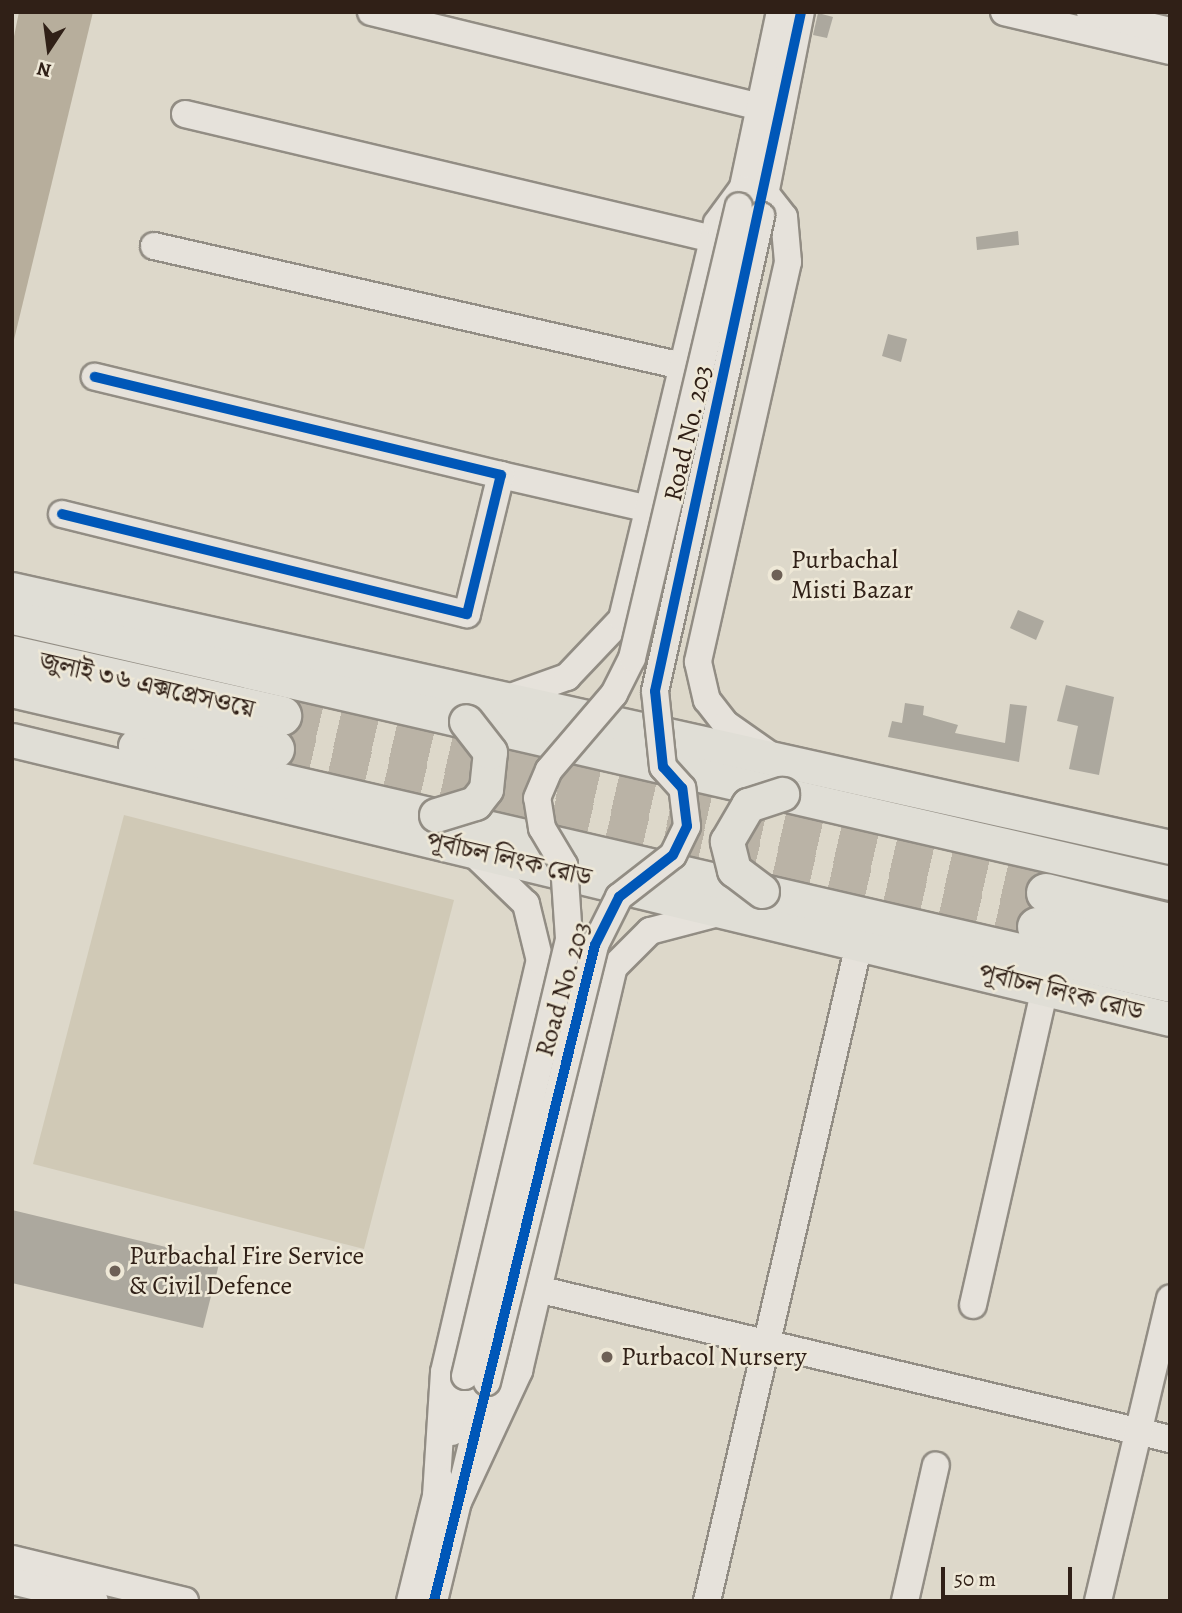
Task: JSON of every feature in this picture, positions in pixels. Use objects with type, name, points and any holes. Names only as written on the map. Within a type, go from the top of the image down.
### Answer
[{"type":"highway","name":"জুলাই ৩৬ এক্সপ্রেসওয়ে","points":[[25,684],[279,733]]},
{"type":"highway","points":[[1170,923],[1041,910],[1170,957]]},
{"type":"main road","points":[[14,599],[508,698],[1170,847]]},
{"type":"main road","points":[[14,599],[466,721],[1170,883]]},
{"type":"main road","points":[[25,684],[436,815],[1170,985]]},
{"type":"main road","points":[[436,815],[475,803],[486,789],[490,752],[466,721]]},
{"type":"main road","name":"পূর্বাচল লিংক রোড","points":[[12,740],[1170,1019]]},
{"type":"main road","points":[[762,891],[734,870],[727,841],[748,805],[782,794]]},
{"type":"street","points":[[371,12],[760,107]]},
{"type":"street","name":"Road No. 203","points":[[476,1379],[595,945],[619,897],[673,855],[687,826],[682,788],[663,767],[655,691],[752,202],[760,107],[780,12]]},
{"type":"street","name":"Road No. 203","points":[[411,1601],[447,1499],[470,1408],[564,971],[568,901],[553,842],[536,815],[537,798],[549,770],[574,746],[632,659],[801,12]]},
{"type":"street","points":[[1006,12],[1170,51]]},
{"type":"street","points":[[1090,12],[1170,31]]},
{"type":"street","points":[[186,114],[713,239]]},
{"type":"street","points":[[752,202],[784,217],[788,262],[698,662],[707,699],[726,724],[771,756]]},
{"type":"street","name":"Road No. 203","points":[[508,698],[567,677],[602,646],[622,619],[713,239],[726,203],[752,202]]},
{"type":"street","points":[[154,246],[682,366]]},
{"type":"street","points":[[94,377],[649,509]]},
{"type":"street","points":[[62,514],[467,614],[501,475]]},
{"type":"street","name":"Road No. 203","points":[[434,1601],[447,1499],[470,1408],[540,961],[540,942],[526,904],[468,849]]},
{"type":"street","name":"Road No. 203","points":[[470,1408],[537,1289],[614,967],[629,946],[671,921],[734,912]]},
{"type":"street","points":[[707,1601],[859,944]]},
{"type":"street","points":[[973,1305],[1045,989]]},
{"type":"street","points":[[537,1289],[1170,1439]]},
{"type":"street","points":[[1098,1601],[1170,1298]]},
{"type":"street","points":[[905,1601],[936,1465]]},
{"type":"street","points":[[12,1559],[185,1601]]},
{"type":"street","points":[[12,1581],[95,1601]]},
{"type":"shaded area","points":[[19,12],[93,12],[12,348],[12,46]]},
{"type":"shaded area","points":[[124,815],[454,900],[364,1249],[33,1164]]},
{"type":"building","points":[[818,13],[833,17],[827,38],[813,35]]},
{"type":"building","points":[[1018,231],[1019,245],[977,250],[976,237]]},
{"type":"building","points":[[888,334],[907,339],[901,362],[882,356]]},
{"type":"building","points":[[1018,610],[1044,621],[1036,640],[1010,628]]},
{"type":"building","points":[[1066,685],[1114,697],[1099,775],[1069,769],[1078,726],[1057,721]]},
{"type":"building","points":[[905,703],[924,706],[923,715],[958,725],[955,733],[1005,743],[1010,704],[1027,706],[1019,762],[888,737],[892,721],[902,723]]},
{"type":"building","name":"Purbachal Fire Service & Civil Defence","points":[[12,1210],[220,1260],[203,1328],[12,1283]]},
{"type":"tunnel","points":[[282,716],[1046,893]]},
{"type":"tunnel","points":[[275,749],[1037,927]]},
{"type":"cycle path","points":[[434,1601],[595,945],[619,897],[673,855],[687,826],[682,788],[663,767],[655,691],[801,12]]},
{"type":"cycle path","points":[[62,514],[467,614],[501,475],[95,377]]},
{"type":"place","name":"Purbachal Misti Bazar","points":[[777,575]]},
{"type":"place","name":"Purbachal Fire Service & Civil Defence","points":[[115,1271]]},
{"type":"place","name":"Purbacol Nursery","points":[[607,1357]]}]
